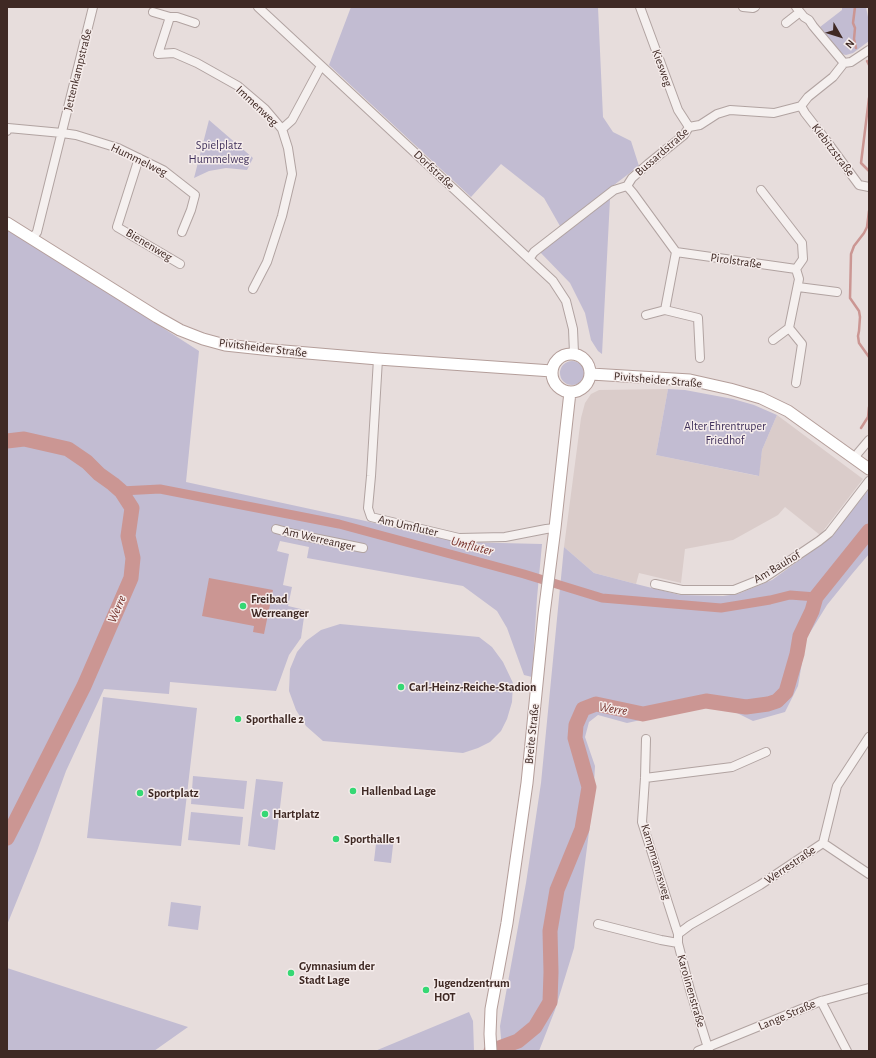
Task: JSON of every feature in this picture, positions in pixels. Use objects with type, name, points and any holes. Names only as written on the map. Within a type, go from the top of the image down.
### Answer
[{"type":"main road","name":"Pivitsheider Straße","points":[[7,223],[180,330],[196,337],[225,345],[378,359],[552,371]]},
{"type":"main road","points":[[574,353],[584,358],[588,363],[590,374],[586,386],[576,392],[570,392],[562,390],[556,385],[552,378],[552,371],[553,365],[557,360],[562,356],[574,353]]},
{"type":"main road","name":"Pivitsheider Straße","points":[[590,374],[690,380],[761,398],[788,411],[869,469]]},
{"type":"main road","name":"Breite Straße","points":[[491,1051],[491,1009],[508,916],[527,783],[544,614],[570,392]]},
{"type":"street","name":"Jettenkampstraße","points":[[32,239],[36,232],[93,7]]},
{"type":"street","name":"Dorfstraße","points":[[258,7],[553,281],[566,301],[573,329],[574,353]]},
{"type":"street","name":"Kiesweg","points":[[640,7],[678,110],[689,127]]},
{"type":"street","points":[[743,7],[756,7]]},
{"type":"street","points":[[786,23],[798,10],[804,18],[810,20],[844,63]]},
{"type":"street","points":[[153,12],[170,17],[177,17],[195,23]]},
{"type":"street","name":"Immenweg","points":[[170,17],[158,54],[174,54],[197,63],[238,86],[265,110],[282,129],[288,148],[292,174],[282,216],[267,262],[253,289]]},
{"type":"street","points":[[801,106],[808,97],[833,77],[844,63],[851,62],[869,50]]},
{"type":"street","points":[[282,129],[292,120],[321,66]]},
{"type":"street","name":"Bussardstraße","points":[[529,259],[534,252],[614,190],[627,186],[632,178],[684,135],[689,127],[700,125],[717,114],[730,110],[774,113],[801,106]]},
{"type":"street","name":"Kiebitzstraße","points":[[801,106],[858,185],[869,187]]},
{"type":"street","points":[[7,131],[8,128],[62,133]]},
{"type":"street","name":"Hummelweg","points":[[62,133],[76,135],[118,148],[163,170],[195,195],[182,232]]},
{"type":"street","name":"Bienenweg","points":[[139,158],[117,226],[180,264]]},
{"type":"street","points":[[627,186],[676,252],[665,310]]},
{"type":"street","points":[[761,190],[802,243],[803,259],[796,270],[799,279],[789,328],[773,340]]},
{"type":"street","name":"Pirolstraße","points":[[676,252],[796,270]]},
{"type":"street","points":[[798,287],[837,292]]},
{"type":"street","points":[[646,315],[665,310],[698,318],[700,358]]},
{"type":"street","points":[[789,328],[802,344],[796,383]]},
{"type":"street","name":"Am Umfluter","points":[[378,359],[368,508],[371,517],[459,538],[505,537],[555,528]]},
{"type":"street","points":[[855,459],[869,440]]},
{"type":"street","name":"Am Bauhof","points":[[655,584],[682,590],[734,590],[764,578],[829,533],[869,481]]},
{"type":"street","name":"Am Werreanger","points":[[276,529],[362,548]]},
{"type":"street","name":"Werrestraße","points":[[678,934],[690,924],[760,885],[823,843],[837,786],[869,737]]},
{"type":"street","name":"Kampmannsweg","points":[[646,739],[642,822],[678,934],[678,943]]},
{"type":"street","points":[[645,778],[732,767],[766,752]]},
{"type":"street","points":[[823,843],[869,874]]},
{"type":"street","name":"Karolinenstraße","points":[[598,924],[660,940],[678,943],[708,1049]]},
{"type":"street","name":"Lange Straße","points":[[698,1051],[708,1049],[821,1001],[869,988]]},
{"type":"street","points":[[821,1001],[847,1051]]},
{"type":"shaded area","points":[[668,389],[656,455],[758,476],[762,450],[777,415],[863,479],[820,535],[785,507],[778,515],[733,540],[685,549],[681,583],[639,573],[636,584],[594,573],[564,547],[581,418],[585,403],[591,394],[599,390]]},
{"type":"shaded area","points":[[209,578],[273,590],[264,634],[253,632],[254,626],[202,616]]},
{"type":"green space","points":[[351,7],[598,7],[603,117],[613,132],[631,141],[639,166],[560,226],[544,198],[501,164],[471,197],[329,65]]},
{"type":"green space","points":[[842,7],[866,7],[869,22],[869,41],[853,53],[846,55],[839,51],[820,27],[842,10]]},
{"type":"green space","name":"Spielplatz Hummelweg","points":[[209,120],[253,158],[247,170],[226,168],[209,171],[194,178]]},
{"type":"green space","points":[[610,199],[602,354],[598,351],[591,340],[585,313],[570,283],[540,252]]},
{"type":"green space","points":[[7,228],[199,351],[186,482],[459,542],[542,544],[532,677],[524,675],[507,628],[497,611],[463,586],[307,558],[309,547],[280,541],[277,551],[289,554],[283,585],[292,587],[288,606],[305,610],[301,638],[289,655],[276,691],[170,682],[169,694],[104,689],[66,771],[37,851],[7,925]]},
{"type":"green space","points":[[572,361],[581,364],[584,373],[581,382],[572,385],[563,382],[560,373],[563,364]]},
{"type":"green space","name":"Alter Ehrentruper Friedhof","points":[[668,389],[685,390],[733,399],[754,405],[777,415],[762,450],[759,476],[656,455]]},
{"type":"green space","points":[[869,489],[869,554],[827,605],[806,639],[798,686],[785,712],[753,721],[735,712],[705,706],[627,723],[598,715],[589,722],[585,737],[595,766],[593,801],[574,948],[555,1010],[539,1051],[502,1051],[500,1026],[526,883],[541,783],[564,547],[594,573],[680,595],[723,596],[738,594],[772,580],[832,535]]},
{"type":"green space","name":"Carl-Heinz-Reiche-Stadion","points":[[340,624],[479,637],[492,647],[503,662],[513,683],[512,702],[507,719],[501,731],[490,742],[463,753],[323,741],[306,726],[296,710],[289,691],[290,669],[297,652],[306,641],[321,630]]},
{"type":"green space","name":"Sportplatz","points":[[103,697],[197,708],[181,846],[87,838]]},
{"type":"green space","name":"Hartplatz","points":[[193,776],[247,781],[244,809],[191,804]]},
{"type":"green space","name":"Hartplatz","points":[[256,779],[283,782],[275,850],[248,846]]},
{"type":"green space","name":"Hartplatz","points":[[191,812],[243,817],[240,845],[188,840]]},
{"type":"green space","points":[[377,835],[394,837],[391,863],[374,861]]},
{"type":"green space","points":[[171,902],[201,906],[198,930],[168,926]]},
{"type":"green space","points":[[7,968],[188,1027],[154,1051],[7,1051]]},
{"type":"green space","points":[[469,1012],[473,1021],[474,1051],[375,1051]]},
{"type":"waterway","points":[[855,7],[853,23],[855,28],[854,39],[856,48]]},
{"type":"waterway","points":[[867,61],[869,65]]},
{"type":"waterway","points":[[869,98],[861,163],[869,171]]},
{"type":"waterway","points":[[869,211],[867,227],[854,246],[851,254],[850,298],[859,311],[859,343],[869,357]]},
{"type":"waterway","points":[[861,428],[868,417],[869,407]]},
{"type":"waterway","name":"Werre","points":[[7,441],[24,439],[68,449],[87,462],[99,474],[121,491],[132,508],[128,536],[133,558],[131,578],[84,686],[7,838]]},
{"type":"waterway","name":"Umfluter","points":[[121,491],[160,489],[339,524],[524,574],[602,598],[721,608],[770,600],[790,595],[816,597]]},
{"type":"waterway","name":"Werre","points":[[491,1051],[518,1041],[535,1027],[550,1002],[550,931],[557,890],[582,829],[589,787],[575,738],[576,725],[583,709],[596,704],[643,714],[706,701],[746,707],[768,704],[777,701],[786,692],[797,654],[800,636],[812,611],[816,597],[869,531]]},
{"type":"place","name":"Freibad Werreanger","points":[[243,606]]},
{"type":"place","name":"Carl-Heinz-Reiche-Stadion","points":[[401,687]]},
{"type":"place","name":"Sporthalle 2","points":[[238,719]]},
{"type":"place","name":"Hallenbad Lage","points":[[353,791]]},
{"type":"place","name":"Sportplatz","points":[[140,793]]},
{"type":"place","name":"Hartplatz","points":[[265,814]]},
{"type":"place","name":"Sporthalle 1","points":[[336,839]]},
{"type":"place","name":"Gymnasium der Stadt Lage","points":[[291,973]]},
{"type":"place","name":"Jugendzentrum HOT","points":[[426,990]]}]
